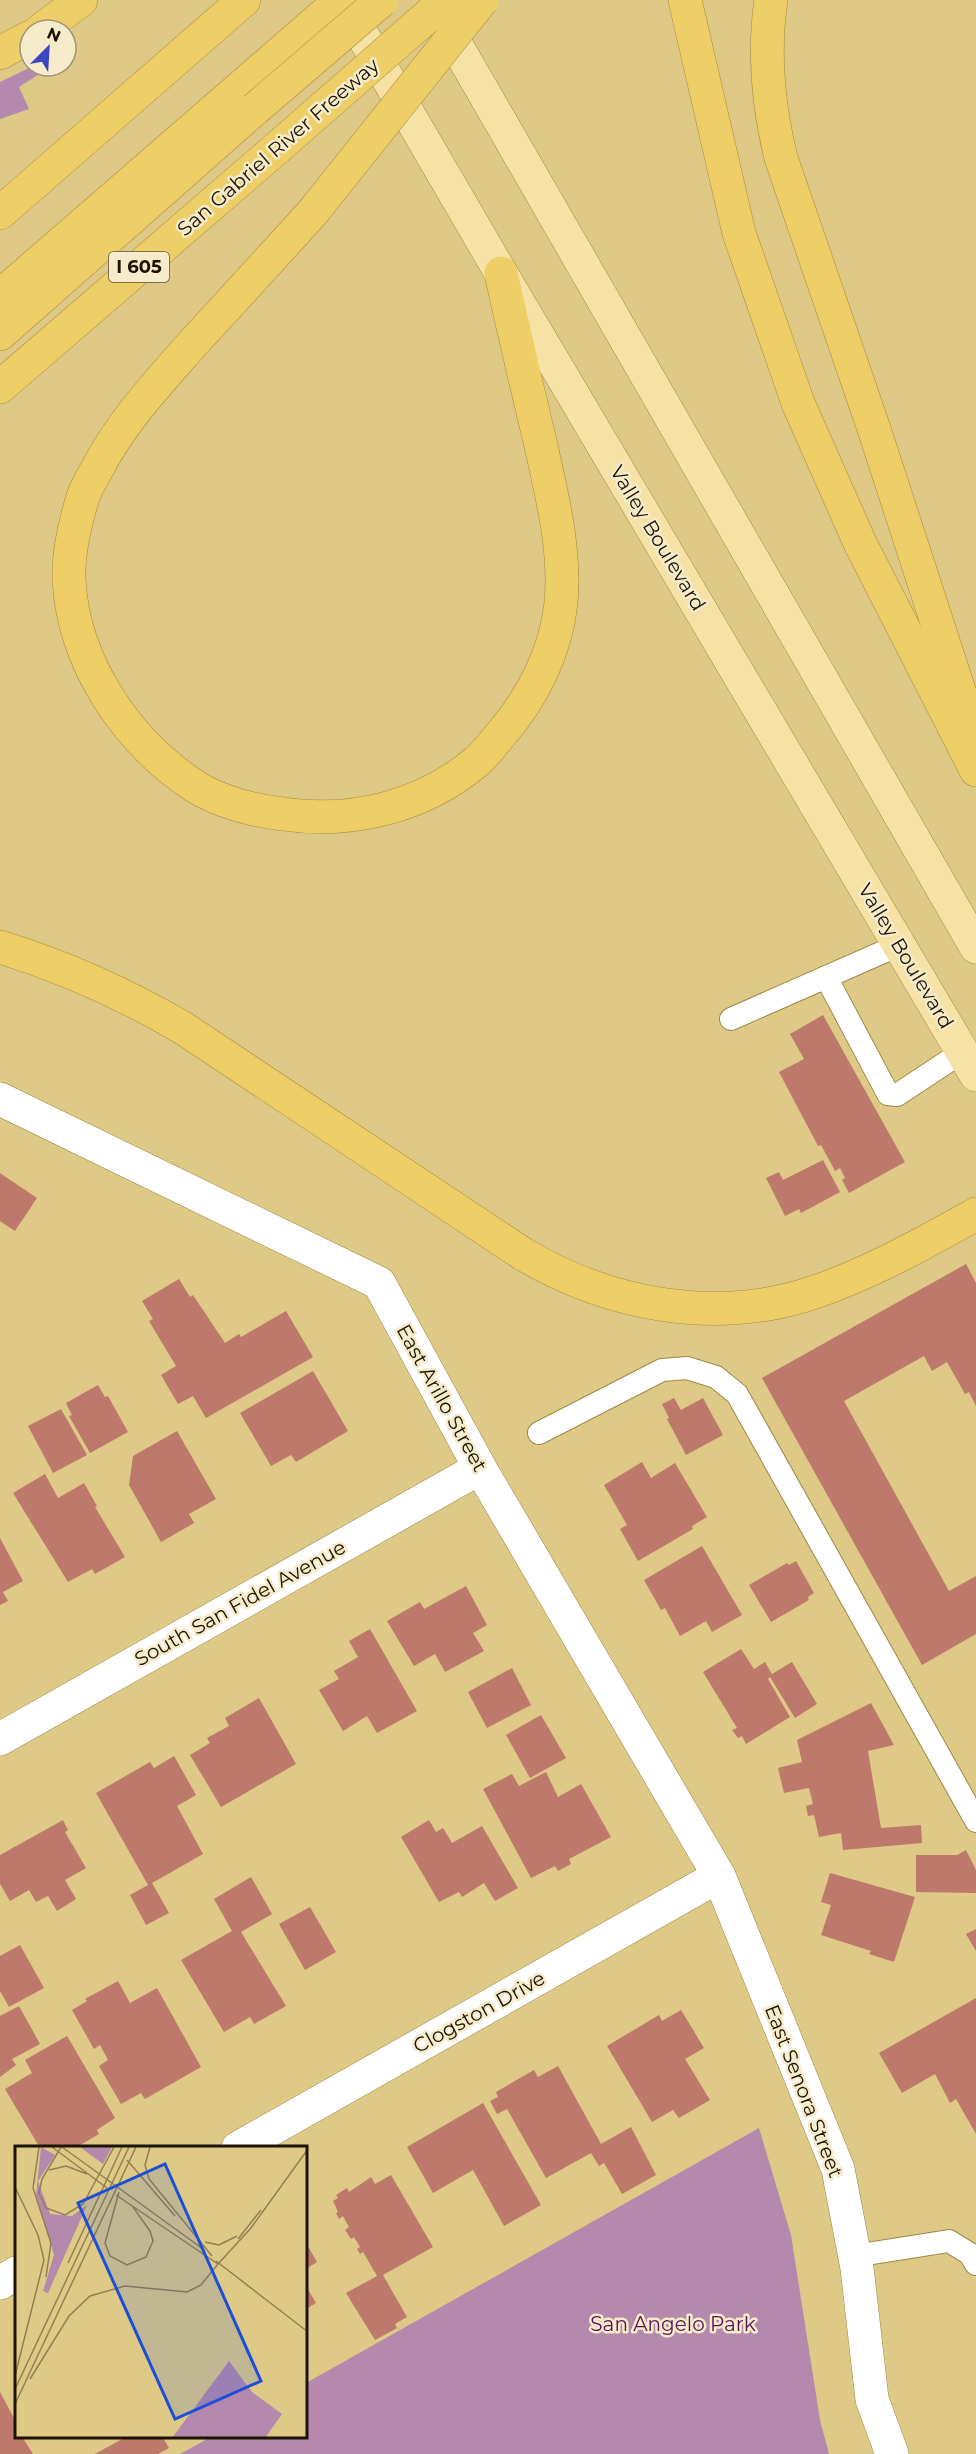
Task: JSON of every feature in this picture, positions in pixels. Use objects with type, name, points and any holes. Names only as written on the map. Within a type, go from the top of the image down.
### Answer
[{"type":"highway","points":[[57,18],[81,0]]},
{"type":"highway","points":[[0,213],[244,0]]},
{"type":"highway","points":[[0,334],[249,98],[341,0]]},
{"type":"highway","points":[[0,296],[249,98],[382,0]]},
{"type":"highway","name":"San Gabriel River Freeway","points":[[0,387],[446,0]]},
{"type":"highway","points":[[482,0],[313,212],[136,407],[108,446],[84,492],[72,542],[69,579],[78,637],[100,683],[126,725],[159,758],[198,789],[254,810],[313,819],[346,817],[410,801],[444,784],[477,761],[514,719],[540,677],[554,641],[561,605],[562,570],[557,517],[501,273]]},
{"type":"highway","points":[[686,0],[739,233],[798,403],[860,543],[976,770]]},
{"type":"highway","points":[[771,0],[767,38],[767,75],[771,121],[781,158],[874,429],[976,742]]},
{"type":"highway","points":[[0,53],[18,43]]},
{"type":"highway","points":[[0,947],[89,979],[152,1010],[523,1254],[585,1285],[628,1298],[696,1308],[742,1306],[787,1300],[829,1287],[876,1266],[976,1214]]},
{"type":"main road","name":"Valley Boulevard","points":[[341,0],[969,1063]]},
{"type":"main road","points":[[430,0],[976,946]]},
{"type":"street","name":"East Arillo Street","points":[[0,1099],[379,1283],[480,1468],[719,1876]]},
{"type":"street","name":"South San Fidel Avenue","points":[[0,1739],[480,1468]]},
{"type":"street","name":"Clogston Drive","points":[[242,2146],[719,1876]]},
{"type":"street","name":"East Senora Street","points":[[719,1876],[838,2169],[854,2256],[872,2398],[892,2454]]},
{"type":"street","points":[[0,2283],[15,2274]]},
{"type":"lane","points":[[731,1019],[899,945]]},
{"type":"lane","points":[[826,977],[888,1094],[897,1095],[969,1063]]},
{"type":"lane","points":[[539,1433],[662,1370],[687,1368],[716,1377],[737,1394],[976,1821]]},
{"type":"lane","points":[[854,2256],[949,2241],[970,2253],[976,2264]]},
{"type":"green space","points":[[18,73],[18,78],[33,78],[19,87],[29,109],[0,119],[0,82]]},
{"type":"green space","name":"San Angelo Park","points":[[759,2128],[791,2235],[820,2420],[829,2454],[180,2454],[207,2439],[308,2439],[308,2382]]},
{"type":"building","points":[[823,1015],[905,1162],[849,1193],[842,1180],[845,1178],[840,1168],[835,1171],[821,1145],[818,1146],[779,1072],[804,1059],[790,1034]]},
{"type":"building","points":[[823,1160],[840,1192],[801,1213],[799,1209],[785,1216],[766,1178],[779,1172],[783,1180]]},
{"type":"building","points":[[0,1173],[37,1198],[15,1231],[0,1221]]},
{"type":"building","points":[[966,1264],[976,1283],[976,1406],[969,1392],[965,1394],[947,1362],[932,1371],[924,1356],[844,1401],[949,1591],[976,1576],[976,1634],[922,1665],[762,1378]]},
{"type":"building","points":[[179,1279],[190,1297],[193,1295],[225,1343],[239,1334],[241,1337],[286,1311],[313,1357],[206,1418],[193,1396],[178,1404],[161,1375],[176,1366],[149,1321],[153,1319],[142,1301]]},
{"type":"building","points":[[313,1371],[348,1431],[296,1462],[291,1455],[271,1466],[240,1413]]},
{"type":"building","points":[[98,1385],[105,1397],[108,1396],[128,1432],[90,1453],[69,1416],[72,1415],[66,1403]]},
{"type":"building","points":[[674,1398],[681,1410],[703,1398],[723,1435],[686,1455],[667,1419],[669,1418],[662,1404]]},
{"type":"building","points":[[61,1409],[87,1455],[53,1473],[28,1426]]},
{"type":"building","points":[[177,1431],[216,1499],[189,1514],[194,1523],[161,1542],[129,1485],[133,1456]]},
{"type":"building","points":[[642,1462],[651,1478],[675,1463],[707,1517],[692,1526],[693,1529],[638,1561],[620,1529],[627,1525],[604,1485]]},
{"type":"building","points":[[45,1474],[58,1498],[84,1483],[97,1506],[95,1507],[125,1557],[95,1574],[92,1569],[68,1582],[13,1493]]},
{"type":"building","points":[[0,1538],[23,1581],[3,1592],[8,1601],[0,1605]]},
{"type":"building","points":[[702,1546],[742,1615],[712,1632],[706,1621],[680,1636],[665,1608],[661,1610],[644,1580]]},
{"type":"building","points":[[796,1561],[814,1593],[808,1597],[809,1600],[771,1622],[749,1585],[787,1563],[789,1565]]},
{"type":"building","points":[[466,1586],[487,1625],[473,1633],[484,1651],[445,1672],[435,1654],[414,1666],[387,1621],[420,1602],[424,1609]]},
{"type":"building","points":[[370,1629],[417,1711],[377,1733],[367,1716],[343,1731],[319,1690],[339,1679],[334,1671],[358,1657],[349,1641]]},
{"type":"building","points":[[741,1649],[754,1669],[765,1662],[772,1674],[792,1662],[817,1704],[795,1718],[770,1677],[768,1679],[790,1717],[746,1744],[742,1736],[738,1738],[732,1730],[737,1728],[703,1672]]},
{"type":"building","points":[[512,1668],[531,1705],[487,1728],[468,1692]]},
{"type":"building","points":[[259,1698],[296,1764],[221,1807],[190,1755],[210,1743],[207,1738],[229,1726],[225,1718]]},
{"type":"building","points":[[871,1703],[894,1745],[868,1751],[881,1828],[921,1825],[922,1843],[843,1850],[841,1833],[819,1837],[814,1815],[808,1816],[806,1806],[813,1804],[809,1788],[784,1793],[778,1768],[802,1762],[797,1740]]},
{"type":"building","points":[[541,1715],[566,1758],[530,1778],[506,1735]]},
{"type":"building","points":[[174,1756],[196,1795],[177,1806],[203,1854],[152,1883],[169,1913],[146,1925],[130,1895],[148,1885],[96,1793],[150,1762],[154,1768]]},
{"type":"building","points":[[546,1772],[558,1797],[581,1784],[611,1837],[569,1859],[571,1864],[558,1871],[555,1866],[531,1878],[483,1789],[512,1774],[519,1786]]},
{"type":"building","points":[[63,1820],[68,1830],[65,1832],[86,1868],[65,1880],[76,1899],[57,1911],[48,1896],[36,1902],[29,1890],[10,1901],[0,1884],[0,1855]]},
{"type":"building","points":[[429,1820],[436,1832],[443,1828],[452,1843],[482,1826],[518,1888],[495,1901],[484,1883],[462,1897],[459,1892],[439,1902],[401,1837]]},
{"type":"building","points":[[966,1850],[976,1870],[976,1893],[916,1892],[916,1855],[957,1855]]},
{"type":"building","points":[[830,1873],[915,1897],[894,1962],[869,1954],[871,1951],[821,1935],[831,1905],[821,1902]]},
{"type":"building","points":[[251,1877],[272,1914],[241,1932],[286,2006],[254,2024],[250,2017],[224,2032],[181,1960],[232,1931],[214,1899]]},
{"type":"building","points":[[310,1907],[336,1952],[305,1970],[279,1924]]},
{"type":"building","points":[[976,1929],[976,1951],[966,1934]]},
{"type":"building","points":[[20,1945],[44,1988],[9,2007],[0,1991],[0,1956]]},
{"type":"building","points":[[118,1981],[130,2003],[157,1988],[201,2067],[145,2099],[141,2093],[121,2104],[99,2066],[108,2060],[100,2045],[94,2049],[72,2010],[87,2001],[85,1999]]},
{"type":"building","points":[[976,1998],[976,2134],[956,2099],[950,2103],[935,2074],[902,2093],[879,2053]]},
{"type":"building","points":[[19,2006],[40,2044],[12,2059],[16,2065],[0,2077],[0,2016]]},
{"type":"building","points":[[681,2010],[704,2048],[685,2059],[710,2100],[679,2118],[673,2110],[652,2122],[607,2046],[659,2015],[662,2021]]},
{"type":"building","points":[[67,2036],[115,2118],[97,2130],[99,2134],[78,2146],[39,2146],[5,2089],[32,2073],[25,2060]]},
{"type":"building","points":[[558,2066],[601,2144],[631,2127],[656,2175],[622,2194],[604,2163],[599,2166],[591,2153],[546,2178],[507,2109],[497,2114],[490,2101],[498,2097],[496,2092],[534,2070],[538,2077]]},
{"type":"building","points":[[483,2103],[541,2205],[504,2226],[473,2170],[433,2193],[407,2147]]},
{"type":"building","points":[[391,2175],[433,2247],[383,2275],[407,2317],[395,2324],[397,2328],[375,2340],[346,2293],[377,2276],[363,2252],[360,2254],[357,2249],[360,2247],[354,2237],[351,2239],[345,2230],[349,2227],[343,2216],[339,2219],[333,2201],[338,2198],[336,2195],[347,2188],[349,2192],[371,2177],[375,2184]]},
{"type":"building","points":[[308,2246],[317,2262],[308,2268]]},
{"type":"building","points":[[308,2289],[316,2303],[308,2308]]},
{"type":"building","points":[[0,2392],[15,2420],[15,2439],[24,2439],[33,2454],[0,2454]]},
{"type":"building","points":[[122,2439],[164,2439],[169,2448],[158,2454],[95,2454]]}]
